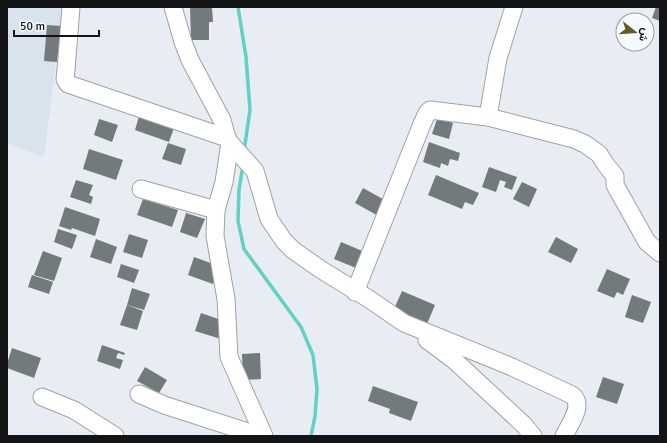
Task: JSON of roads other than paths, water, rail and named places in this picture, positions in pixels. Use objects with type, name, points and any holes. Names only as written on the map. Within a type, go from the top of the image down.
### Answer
[{"type":"street","points":[[71,7],[65,79],[68,84],[228,140],[255,171],[269,218],[284,241],[303,258],[404,323],[454,360],[524,425],[533,436]]},
{"type":"street","points":[[173,7],[190,60],[222,120],[228,140],[224,182],[216,210],[215,236],[226,298],[229,357],[264,436]]},
{"type":"street","points":[[488,117],[498,58],[514,7]]},
{"type":"street","points":[[355,292],[422,124],[428,111],[435,110],[488,117],[566,136],[585,144],[599,154],[615,176],[615,185],[647,242],[660,253]]},
{"type":"street","points":[[141,190],[216,210]]},
{"type":"street","points":[[404,323],[512,367],[572,395],[577,401],[578,407],[564,436]]},
{"type":"street","points":[[138,394],[164,405],[260,436]]},
{"type":"street","points":[[42,397],[74,410],[115,436]]},
{"type":"waterway","points":[[238,7],[246,57],[250,110],[244,151]]},
{"type":"waterway","points":[[243,165],[239,190],[238,221],[244,249],[301,327],[313,355],[317,389],[315,416],[311,436]]}]
